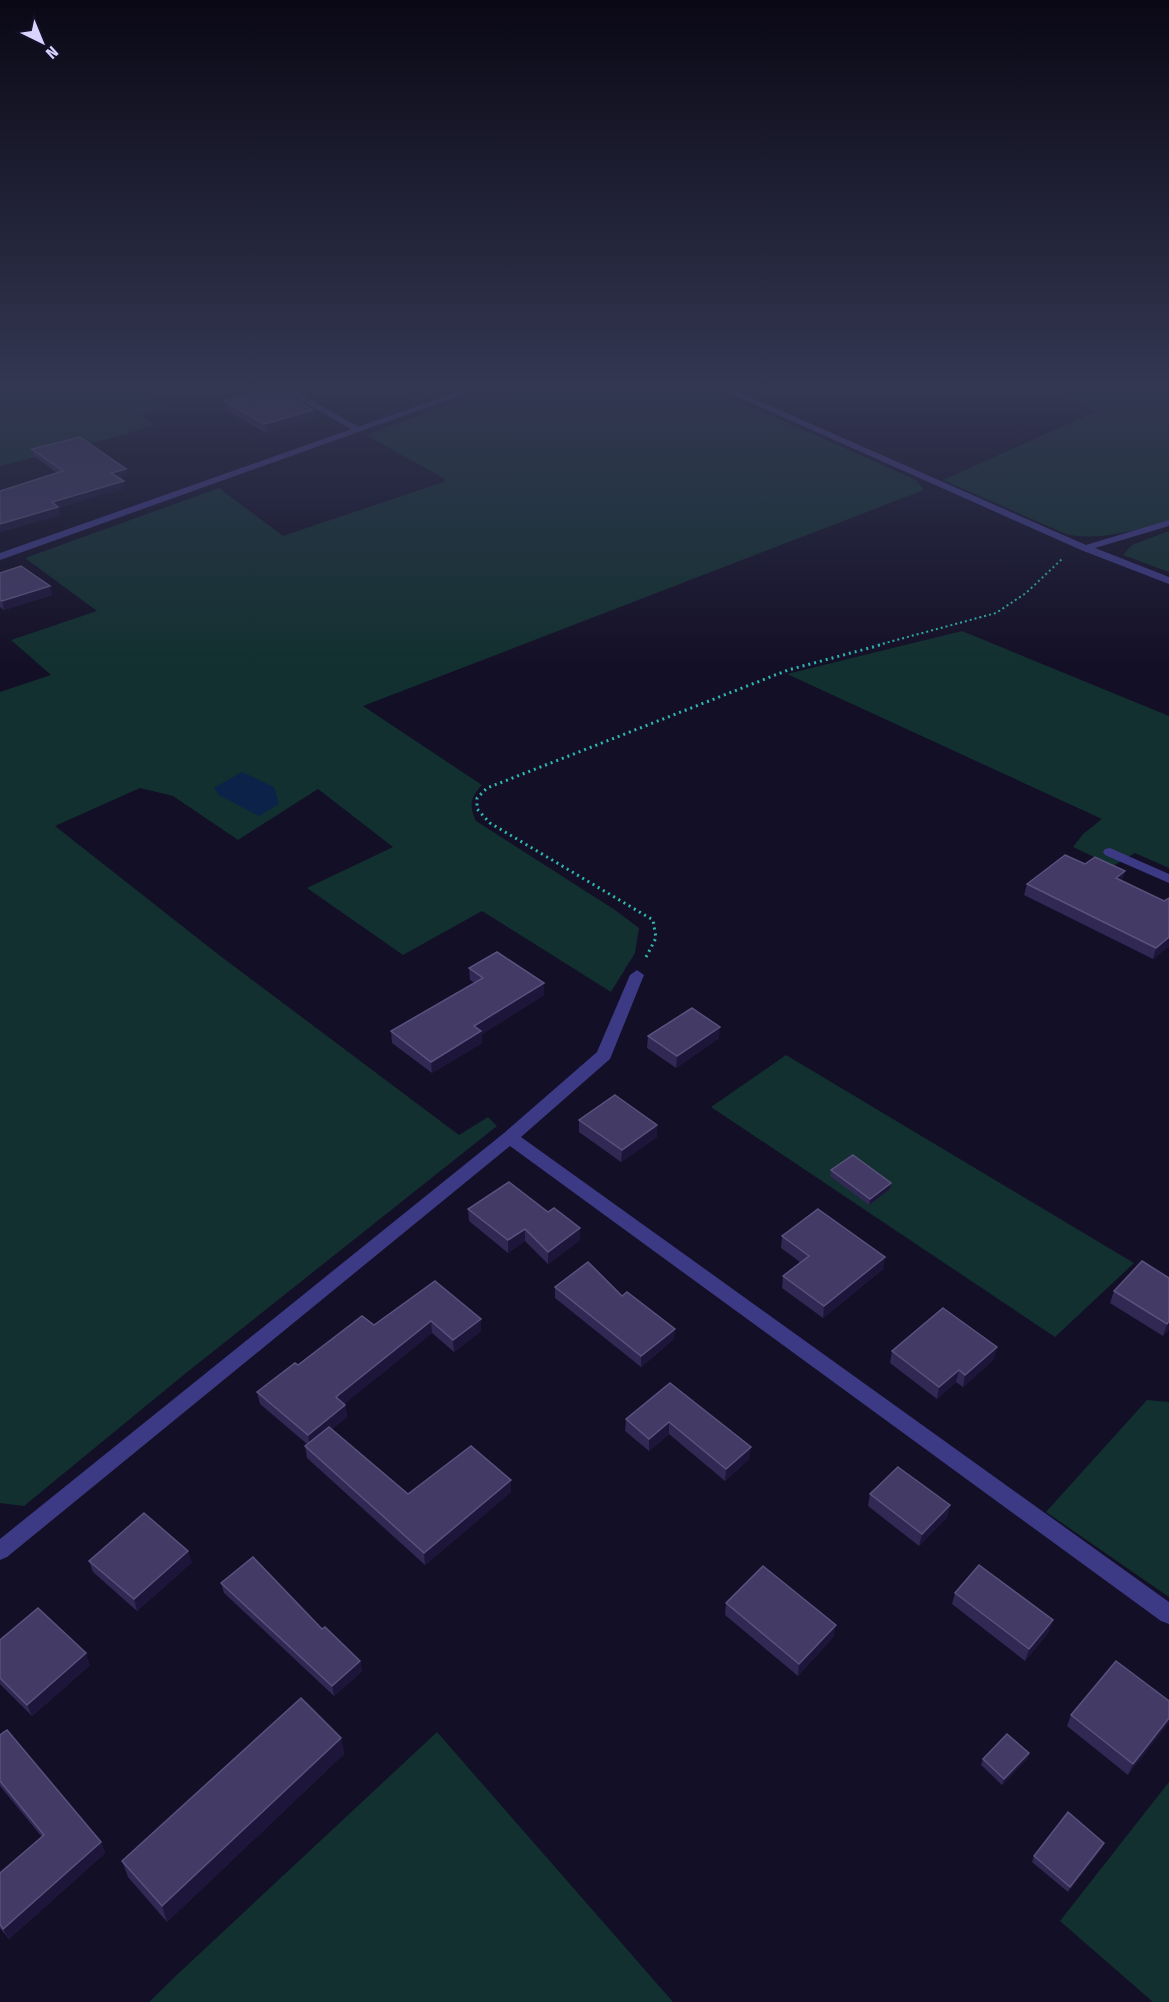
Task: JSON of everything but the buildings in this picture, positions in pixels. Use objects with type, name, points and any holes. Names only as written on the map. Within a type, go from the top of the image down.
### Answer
[{"type":"street","points":[[0,557],[219,479]]},
{"type":"street","points":[[929,479],[1085,548],[1169,581]]},
{"type":"street","points":[[1085,548],[1169,523]]},
{"type":"street","points":[[1110,852],[1169,879]]},
{"type":"street","points":[[0,1551],[510,1137],[604,1055],[638,975]]},
{"type":"street","points":[[510,1137],[1169,1614]]},
{"type":"path","points":[[638,975],[656,938],[653,920],[490,823],[477,809],[477,798],[487,788],[788,670],[996,613],[1026,593],[1062,559],[1085,548]]},
{"type":"green space","points":[[445,479],[915,479],[924,490],[363,706],[482,785],[472,802],[472,811],[476,821],[615,910],[639,928],[635,953],[611,992],[482,911],[403,955],[307,888],[393,847],[318,789],[238,840],[173,796],[140,788],[55,826],[219,955],[459,1135],[488,1117],[497,1126],[186,1373],[24,1506],[0,1503],[0,692],[51,675],[11,640],[97,611],[25,558],[219,488],[283,536],[443,482]]},
{"type":"green space","points":[[1169,479],[1169,522],[1105,536],[1066,534],[943,480]]},
{"type":"green space","points":[[1169,531],[1169,572],[1123,555],[1132,545]]},
{"type":"green space","points":[[962,631],[1169,716],[1169,868],[1135,853],[1113,866],[1073,847],[1083,834],[1102,819],[787,674]]},
{"type":"green space","points":[[786,1055],[1134,1263],[1055,1337],[711,1107]]},
{"type":"green space","points":[[1147,1400],[1169,1402],[1169,1597],[1046,1512]]},
{"type":"green space","points":[[437,1732],[673,2002],[149,2002],[181,1971]]},
{"type":"green space","points":[[1169,1782],[1169,2002],[1153,2002],[1060,1921]]},
{"type":"water","points":[[242,772],[274,787],[279,804],[259,816],[219,795],[214,788]]}]
